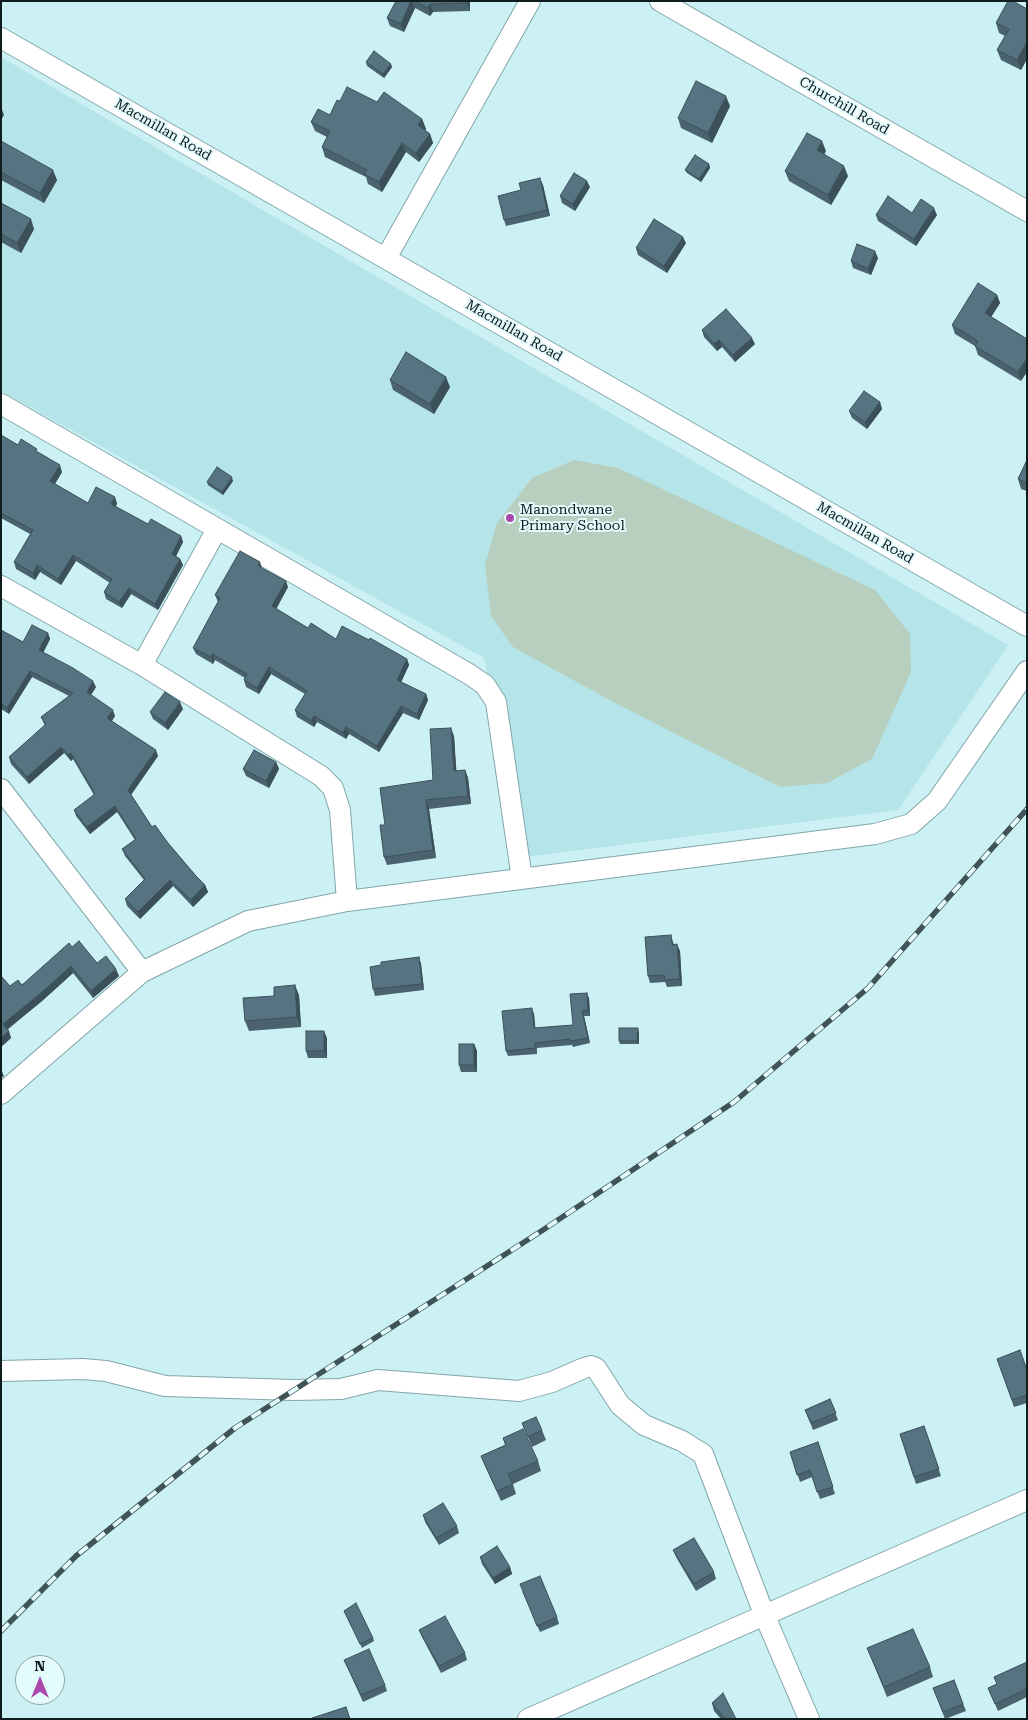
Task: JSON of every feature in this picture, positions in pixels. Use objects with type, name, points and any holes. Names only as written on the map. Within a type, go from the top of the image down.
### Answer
[{"type":"street","points":[[386,258],[530,1]]},
{"type":"street","name":"Churchill Road","points":[[660,1],[1027,212]]},
{"type":"street","name":"Macmillan Road","points":[[1,38],[1027,626]]},
{"type":"street","points":[[1,404],[469,674],[485,686],[496,702],[522,879]]},
{"type":"street","points":[[142,665],[217,529]]},
{"type":"street","points":[[1,586],[142,665],[321,776],[333,788],[340,810],[346,901]]},
{"type":"street","points":[[1,1094],[142,972],[248,921],[346,901],[875,834],[911,824],[936,800],[1027,671]]},
{"type":"street","points":[[1,789],[142,972]]},
{"type":"street","points":[[1,1371],[83,1369],[106,1371],[165,1386],[294,1390],[341,1389],[378,1380],[519,1391],[552,1382],[584,1368],[591,1366],[596,1368],[620,1405],[644,1425],[682,1441],[703,1454],[764,1614],[809,1719]]},
{"type":"street","points":[[528,1719],[1027,1500]]},
{"type":"shaded area","name":"Manondwane Primary School","points":[[1,57],[1008,645],[898,810],[525,857],[484,658],[1,391]]},
{"type":"green space","points":[[574,460],[618,468],[875,590],[910,634],[911,672],[872,759],[827,783],[780,787],[615,703],[513,647],[491,616],[485,565],[497,523],[532,478]]},
{"type":"building","points":[[396,1],[411,1],[401,24],[387,18]]},
{"type":"building","points":[[414,1],[467,1],[467,3],[430,4],[428,8]]},
{"type":"building","points":[[1008,1],[1013,1],[1027,9],[1027,42],[1017,60],[997,50],[1009,29],[996,23]]},
{"type":"building","points":[[374,51],[391,64],[383,74],[366,62]]},
{"type":"building","points":[[696,81],[726,96],[708,133],[678,118]]},
{"type":"building","points":[[347,87],[377,102],[384,92],[422,119],[418,125],[430,134],[416,153],[402,143],[379,182],[364,174],[367,170],[322,147],[330,131],[311,122],[318,109],[330,115],[337,100],[340,101]]},
{"type":"building","points":[[807,133],[822,141],[817,150],[844,166],[828,195],[785,171]]},
{"type":"building","points":[[1,141],[53,170],[40,193],[1,172]]},
{"type":"building","points":[[695,155],[709,164],[699,179],[685,170]]},
{"type":"building","points":[[574,173],[587,181],[573,204],[560,196]]},
{"type":"building","points":[[540,178],[547,210],[504,220],[498,196],[521,190],[519,183]]},
{"type":"building","points":[[888,196],[912,213],[921,199],[934,208],[914,239],[876,215]]},
{"type":"building","points":[[1,203],[31,219],[17,243],[1,234]]},
{"type":"building","points":[[654,219],[683,237],[664,266],[636,248]]},
{"type":"building","points":[[857,244],[875,251],[868,269],[851,261]]},
{"type":"building","points":[[978,283],[997,295],[985,313],[1027,339],[1027,358],[1018,372],[975,346],[978,341],[952,325]]},
{"type":"building","points":[[726,309],[752,338],[733,355],[719,340],[714,344],[702,330]]},
{"type":"building","points":[[406,352],[446,377],[430,404],[390,380]]},
{"type":"building","points":[[864,391],[880,402],[865,422],[849,411]]},
{"type":"building","points":[[1,435],[18,445],[21,439],[37,449],[36,451],[60,465],[50,481],[88,503],[96,487],[115,497],[111,504],[148,524],[151,519],[181,536],[172,554],[180,559],[155,604],[129,588],[119,602],[104,592],[112,579],[73,555],[58,579],[37,565],[33,573],[14,562],[33,530],[1,513]]},
{"type":"building","points":[[1027,460],[1027,483],[1018,479]]},
{"type":"building","points":[[217,467],[232,477],[222,492],[207,482]]},
{"type":"building","points":[[240,551],[260,562],[258,566],[286,581],[272,606],[308,628],[311,623],[336,639],[342,626],[369,640],[370,638],[407,659],[397,680],[426,694],[417,714],[401,706],[377,746],[346,727],[343,733],[314,716],[311,721],[295,710],[307,691],[269,667],[257,688],[244,680],[247,674],[212,654],[211,657],[193,648],[220,598],[215,595]]},
{"type":"building","points":[[32,625],[48,633],[39,650],[93,681],[87,692],[113,710],[107,718],[156,750],[128,790],[152,827],[155,825],[168,843],[205,885],[191,900],[170,880],[138,912],[125,899],[145,879],[122,849],[136,839],[115,806],[87,827],[74,810],[95,794],[71,753],[68,755],[61,747],[27,777],[9,757],[46,724],[41,717],[73,693],[30,671],[7,708],[1,704],[1,630],[23,642]]},
{"type":"building","points":[[165,692],[180,702],[165,723],[150,712]]},
{"type":"building","points":[[451,728],[454,771],[465,770],[468,796],[426,800],[433,850],[384,857],[380,825],[385,825],[380,788],[433,780],[430,729]]},
{"type":"building","points":[[254,750],[276,762],[266,781],[243,769]]},
{"type":"building","points":[[671,935],[672,945],[677,944],[680,979],[665,980],[664,975],[648,976],[645,937]]},
{"type":"building","points":[[79,941],[97,963],[106,956],[116,969],[91,991],[71,966],[3,1024],[9,1031],[1,1038],[1,976],[10,986],[18,980],[22,985],[69,943],[72,947]]},
{"type":"building","points":[[419,957],[422,984],[373,989],[370,967],[381,965],[381,962]]},
{"type":"building","points":[[295,985],[297,1017],[245,1021],[243,998],[274,996],[274,987]]},
{"type":"building","points":[[587,993],[588,1010],[582,1011],[588,1038],[535,1043],[535,1048],[506,1051],[502,1011],[532,1008],[534,1028],[573,1025],[570,994]]},
{"type":"building","points":[[619,1028],[638,1028],[637,1041],[619,1041]]},
{"type":"building","points":[[306,1031],[324,1031],[324,1051],[306,1051]]},
{"type":"building","points":[[459,1044],[474,1044],[474,1065],[459,1065]]},
{"type":"building","points":[[1020,1350],[1027,1370],[1027,1395],[1012,1400],[997,1359]]},
{"type":"building","points":[[830,1399],[836,1413],[811,1423],[805,1410]]},
{"type":"building","points":[[536,1417],[542,1430],[528,1437],[522,1423]]},
{"type":"building","points":[[924,1426],[939,1469],[914,1477],[900,1434]]},
{"type":"building","points":[[523,1429],[538,1461],[508,1474],[513,1484],[497,1491],[481,1456],[506,1445],[503,1438]]},
{"type":"building","points":[[818,1442],[833,1487],[817,1492],[810,1470],[797,1475],[790,1452]]},
{"type":"building","points":[[443,1503],[457,1526],[436,1538],[423,1515]]},
{"type":"building","points":[[694,1538],[714,1572],[694,1584],[673,1550]]},
{"type":"building","points":[[497,1546],[510,1567],[493,1578],[480,1557]]},
{"type":"building","points":[[540,1576],[557,1617],[537,1626],[520,1584]]},
{"type":"building","points":[[356,1603],[373,1638],[360,1644],[344,1611]]},
{"type":"building","points":[[445,1616],[465,1653],[439,1666],[419,1630]]},
{"type":"building","points":[[913,1629],[930,1667],[884,1687],[867,1648]]},
{"type":"building","points":[[369,1649],[385,1685],[361,1695],[344,1660]]},
{"type":"building","points":[[1027,1662],[1027,1689],[995,1704],[988,1688],[997,1684],[994,1677]]},
{"type":"building","points":[[954,1680],[963,1704],[943,1712],[933,1688]]},
{"type":"building","points":[[723,1693],[736,1719],[725,1719],[712,1703]]},
{"type":"building","points":[[346,1707],[350,1719],[312,1719],[312,1718]]},
{"type":"railway","points":[[1,1631],[76,1556],[235,1428],[543,1230],[734,1102],[868,988],[1027,809]]},
{"type":"place","name":"Manondwane Primary School","points":[[510,518]]}]
